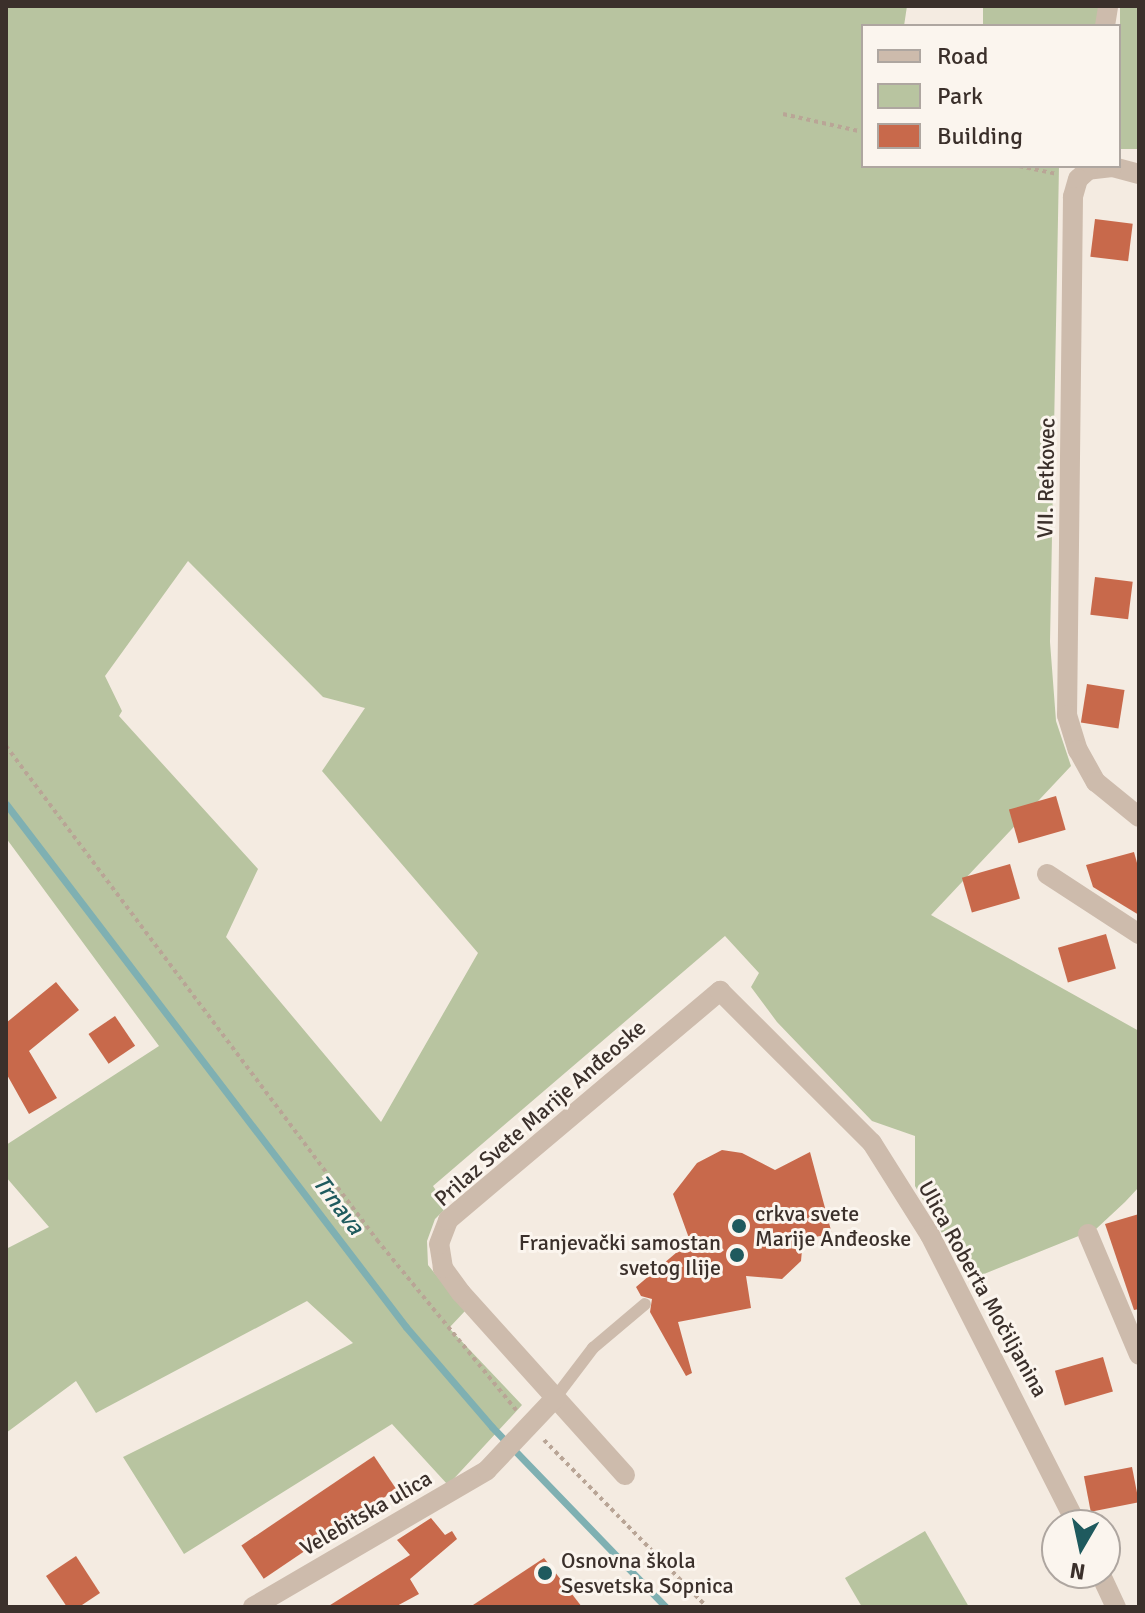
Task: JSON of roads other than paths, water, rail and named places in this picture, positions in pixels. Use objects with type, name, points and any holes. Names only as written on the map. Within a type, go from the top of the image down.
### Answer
[{"type":"street","points":[[1085,172],[1107,168]]},
{"type":"street","points":[[1116,168],[1139,174]]},
{"type":"street","name":"VII. Retkovec","points":[[1085,172],[1073,197],[1067,715],[1078,750],[1096,782],[1139,817]]},
{"type":"street","points":[[1047,874],[1139,934]]},
{"type":"street","name":"Prilaz Svete Marije Anđeoske","points":[[625,1475],[443,1268],[439,1244],[448,1220],[720,991]]},
{"type":"street","name":"Ulica Roberta Močiljanina","points":[[720,991],[872,1143],[930,1235],[1069,1509]]},
{"type":"street","points":[[1088,1234],[1139,1355]]},
{"type":"street","name":"Velebitska ulica","points":[[253,1607],[487,1470],[555,1398]]},
{"type":"lane","points":[[555,1398],[593,1348],[645,1304]]},
{"type":"waterway","name":"Trnava","points":[[6,804],[406,1327],[492,1427],[666,1607]]},
{"type":"place","name":"crkva svete Marije Anđeoske","points":[[739,1226]]},
{"type":"place","name":"Franjevački samostan svetog Ilije","points":[[737,1255]]},
{"type":"place","name":"Osnovna škola Sesvetska Sopnica","points":[[545,1573]]}]
